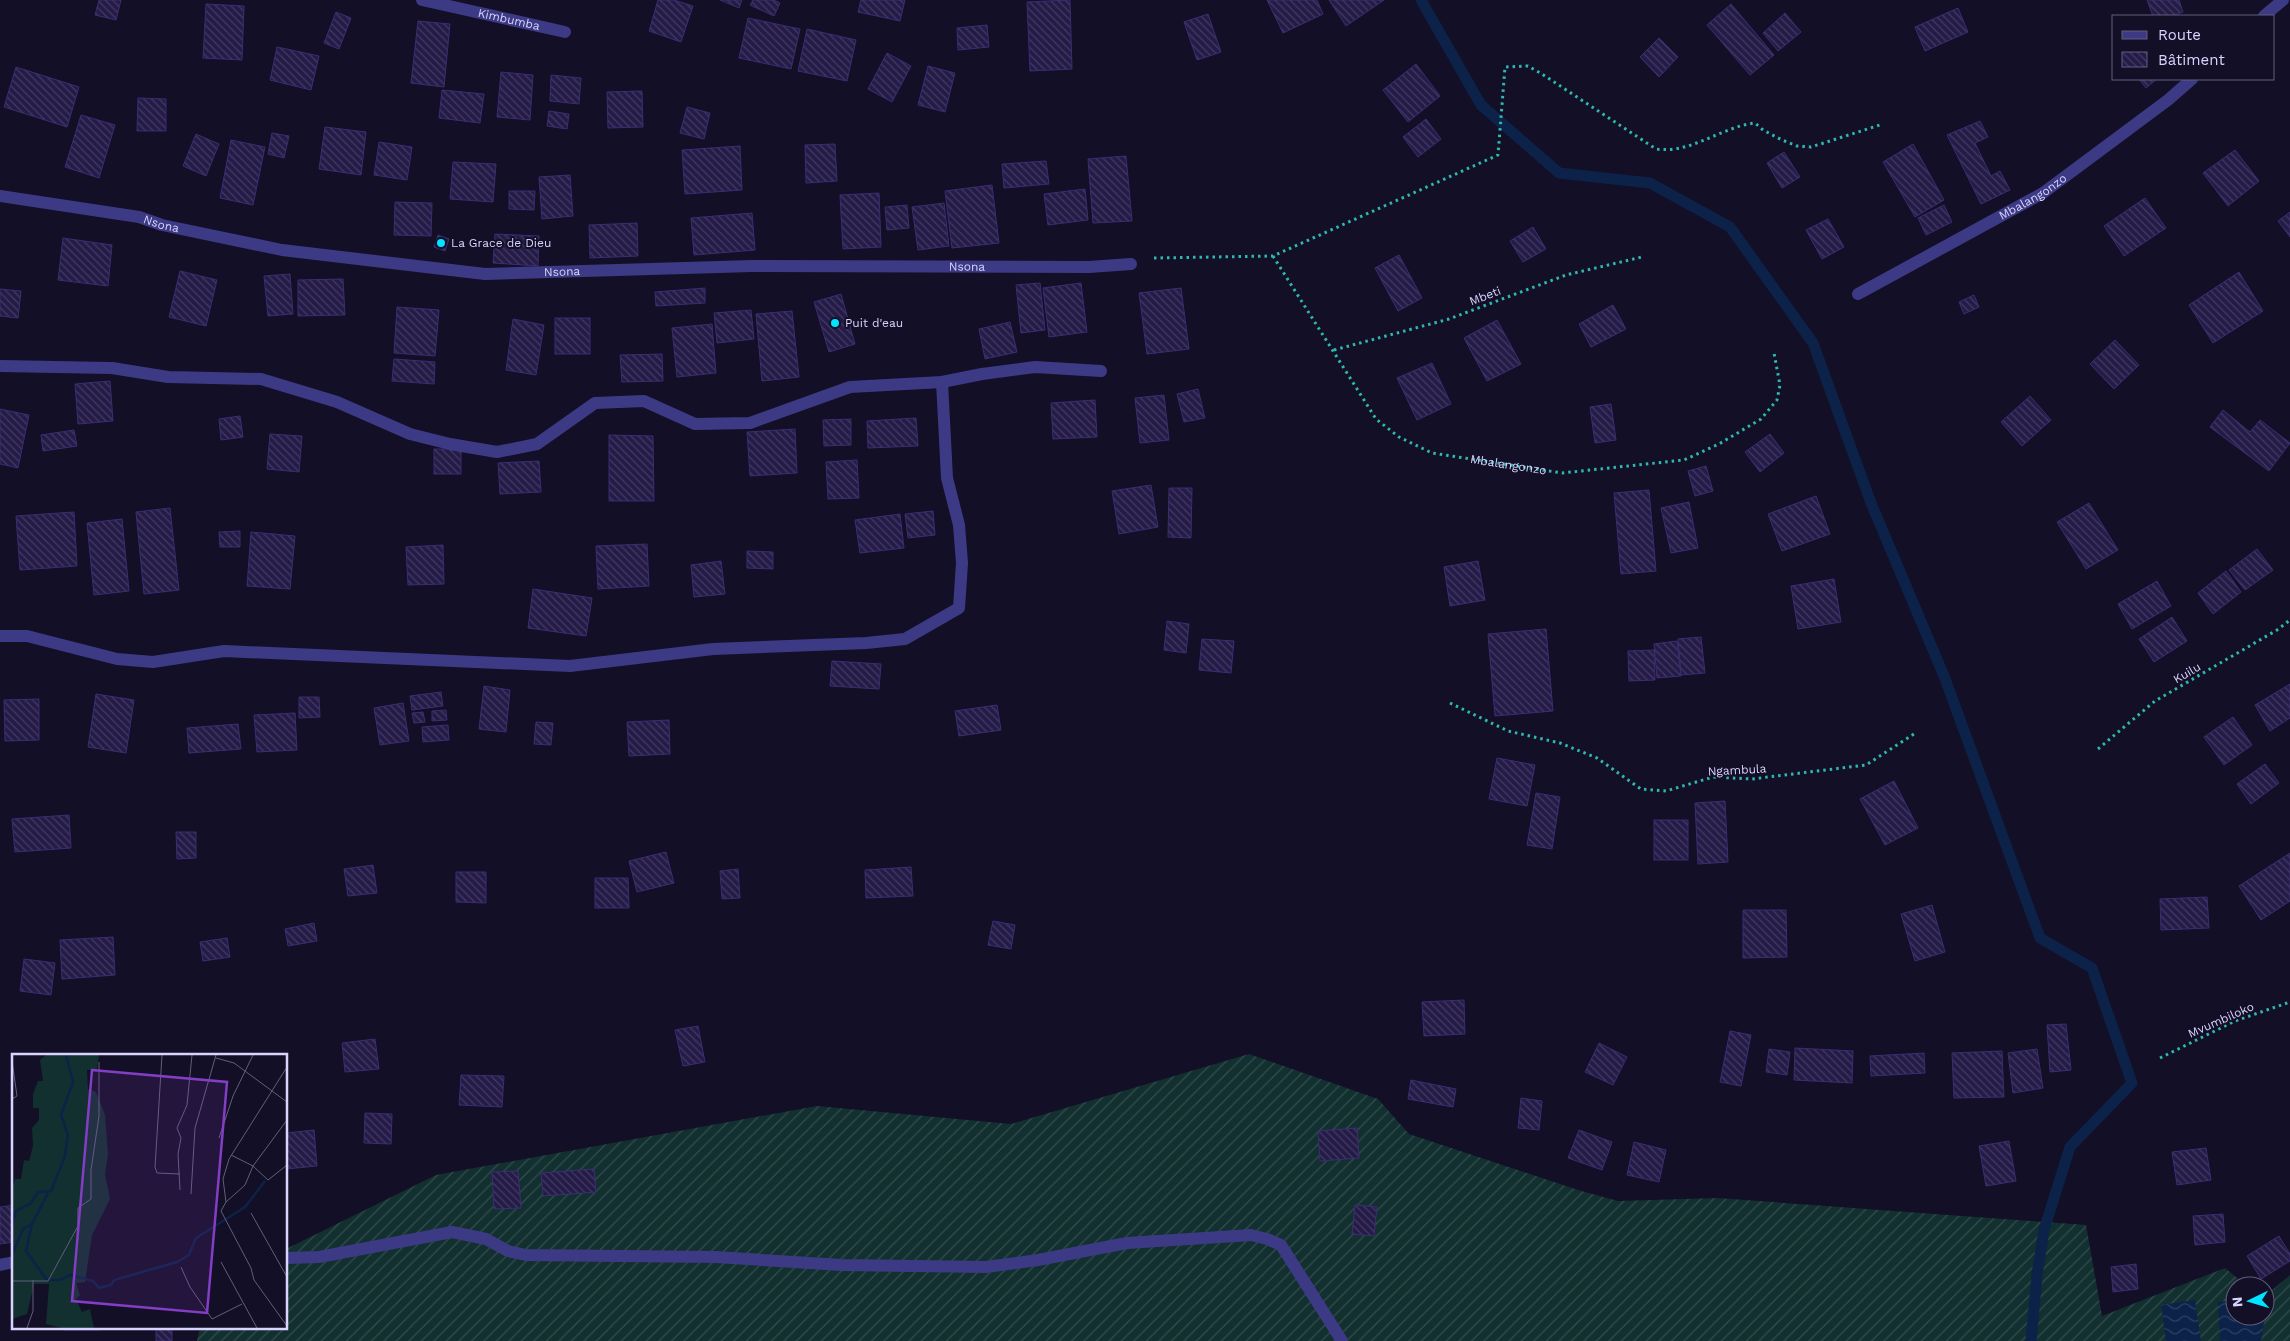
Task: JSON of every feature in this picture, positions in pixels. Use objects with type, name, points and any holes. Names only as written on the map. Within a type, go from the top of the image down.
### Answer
[{"type":"street","name":"Kimbumba","points":[[422,0],[565,32]]},
{"type":"street","points":[[2265,15],[2283,0]]},
{"type":"street","name":"Mbalangonzo","points":[[1858,294],[2042,194],[2168,100],[2191,80]]},
{"type":"street","name":"Nsona","points":[[0,196],[140,217],[162,225],[282,250],[485,274],[752,266],[1089,267],[1131,264]]},
{"type":"street","points":[[0,366],[112,368],[168,377],[261,380],[337,402],[410,434],[450,444],[497,452],[538,444],[595,403],[644,401],[695,424],[750,423],[850,387],[942,382],[982,374],[1035,367],[1101,371]]},
{"type":"street","points":[[0,636],[27,636],[117,659],[153,662],[224,651],[570,666],[713,649],[866,643],[905,639],[959,608],[962,562],[959,525],[947,478],[942,382]]},
{"type":"street","points":[[288,1258],[319,1257],[452,1232],[486,1239],[508,1251],[526,1255],[716,1257],[841,1265],[986,1267],[1038,1260],[1127,1243],[1250,1236],[1267,1239],[1282,1245],[1342,1341]]},
{"type":"path","points":[[1131,264],[1160,257],[1273,256],[1498,155],[1505,67],[1528,66],[1656,149],[1671,151],[1742,124],[1755,123],[1763,130],[1782,140],[1797,146],[1811,147],[1880,125]]},
{"type":"path","name":"Mbalangonzo","points":[[1273,256],[1376,419],[1399,437],[1432,453],[1562,473],[1684,460],[1719,444],[1761,419],[1777,400],[1780,385],[1774,353]]},
{"type":"path","name":"Mbeti","points":[[1334,350],[1449,319],[1566,275],[1642,257]]},
{"type":"path","name":"Kuilu","points":[[2098,749],[2155,701],[2277,630],[2290,620]]},
{"type":"path","name":"Ngambula","points":[[1450,703],[1508,732],[1560,743],[1596,758],[1641,789],[1666,791],[1713,777],[1752,780],[1866,765],[1916,732]]},
{"type":"path","name":"Mvumbiloko","points":[[2160,1058],[2235,1021],[2290,1002]]},
{"type":"green space","points":[[1249,1054],[1378,1099],[1409,1134],[1578,1190],[1618,1201],[1717,1198],[2086,1225],[2102,1316],[2225,1268],[2235,1276],[2225,1276],[2225,1326],[2275,1326],[2275,1288],[2290,1275],[2290,1341],[197,1341],[200,1328],[288,1328],[288,1248],[436,1175],[817,1106],[1011,1124]]},
{"type":"water","points":[[2195,1300],[2201,1341],[2166,1341],[2161,1305]]},
{"type":"water","points":[[2225,1301],[2225,1326],[2263,1326],[2261,1341],[2220,1341],[2218,1302]]},
{"type":"building","points":[[99,0],[121,0],[116,20],[95,15]]},
{"type":"building","points":[[658,0],[674,0],[693,6],[681,42],[649,31]]},
{"type":"building","points":[[720,0],[742,0],[739,8]]},
{"type":"building","points":[[753,0],[774,0],[780,3],[774,16],[750,5]]},
{"type":"building","points":[[861,0],[905,0],[900,21],[858,12]]},
{"type":"building","points":[[1070,0],[1072,69],[1030,71],[1027,2]]},
{"type":"building","points":[[1267,0],[1317,0],[1323,14],[1283,33]]},
{"type":"building","points":[[1329,0],[1384,0],[1346,26]]},
{"type":"building","points":[[2147,0],[2179,0],[2183,12],[2174,15],[2153,15]]},
{"type":"building","points":[[206,4],[244,6],[242,60],[203,58]]},
{"type":"building","points":[[1731,4],[1774,55],[1750,75],[1707,25]]},
{"type":"building","points":[[1958,8],[1968,32],[1925,51],[1915,27]]},
{"type":"building","points":[[336,12],[351,18],[339,49],[324,43]]},
{"type":"building","points":[[1785,13],[1801,32],[1778,51],[1763,33]]},
{"type":"building","points":[[1208,14],[1221,52],[1197,60],[1184,22]]},
{"type":"building","points":[[748,18],[800,29],[791,69],[739,58]]},
{"type":"building","points":[[418,21],[450,24],[444,87],[411,83]]},
{"type":"building","points":[[987,25],[989,47],[958,50],[957,28]]},
{"type":"building","points":[[807,29],[856,40],[847,81],[798,71]]},
{"type":"building","points":[[1659,38],[1678,57],[1659,77],[1640,57]]},
{"type":"building","points":[[277,47],[319,56],[311,90],[270,80]]},
{"type":"building","points":[[887,53],[911,66],[892,102],[868,89]]},
{"type":"building","points":[[1416,64],[1440,96],[1408,122],[1383,90]]},
{"type":"building","points":[[928,66],[955,73],[945,112],[918,105]]},
{"type":"building","points":[[16,67],[79,87],[67,127],[4,107]]},
{"type":"building","points":[[501,72],[533,75],[530,120],[497,117]]},
{"type":"building","points":[[551,75],[581,78],[579,104],[550,101]]},
{"type":"building","points":[[2140,80],[2156,80],[2146,88]]},
{"type":"building","points":[[442,90],[484,94],[480,123],[439,118]]},
{"type":"building","points":[[642,91],[643,127],[608,128],[607,92]]},
{"type":"building","points":[[138,98],[166,99],[166,131],[137,131]]},
{"type":"building","points":[[687,107],[710,113],[704,139],[680,133]]},
{"type":"building","points":[[549,111],[569,114],[567,129],[547,126]]},
{"type":"building","points":[[81,115],[115,125],[99,178],[65,167]]},
{"type":"building","points":[[1426,119],[1441,139],[1418,157],[1403,137]]},
{"type":"building","points":[[1980,121],[1988,137],[1975,143],[1991,176],[2000,171],[2010,190],[1981,204],[1947,135]]},
{"type":"building","points":[[325,127],[366,132],[361,175],[319,169]]},
{"type":"building","points":[[272,133],[289,136],[284,158],[268,154]]},
{"type":"building","points":[[196,134],[219,144],[206,176],[183,166]]},
{"type":"building","points":[[231,140],[265,147],[253,205],[220,198]]},
{"type":"building","points":[[379,142],[412,147],[407,180],[374,175]]},
{"type":"building","points":[[835,144],[837,181],[806,183],[805,145]]},
{"type":"building","points":[[1913,144],[1944,200],[1915,217],[1883,162]]},
{"type":"building","points":[[740,146],[742,190],[685,194],[682,150]]},
{"type":"building","points":[[2235,150],[2259,181],[2228,206],[2203,173]]},
{"type":"building","points":[[1784,152],[1800,177],[1782,188],[1767,163]]},
{"type":"building","points":[[1126,156],[1132,221],[1093,223],[1088,159]]},
{"type":"building","points":[[1046,161],[1049,184],[1004,188],[1002,164]]},
{"type":"building","points":[[453,162],[496,164],[493,202],[450,199]]},
{"type":"building","points":[[570,175],[573,216],[542,219],[539,177]]},
{"type":"building","points":[[992,185],[999,243],[952,248],[945,191]]},
{"type":"building","points":[[1085,189],[1088,220],[1048,225],[1044,194]]},
{"type":"building","points":[[509,191],[535,191],[534,210],[509,209]]},
{"type":"building","points":[[879,193],[881,247],[843,249],[840,195]]},
{"type":"building","points":[[2145,198],[2166,228],[2124,256],[2104,226]]},
{"type":"building","points":[[395,202],[432,203],[431,236],[394,235]]},
{"type":"building","points":[[944,203],[949,246],[918,250],[912,207]]},
{"type":"building","points":[[907,205],[909,228],[887,230],[885,207]]},
{"type":"building","points":[[1944,205],[1952,222],[1926,235],[1918,218]]},
{"type":"building","points":[[2290,212],[2290,237],[2278,221]]},
{"type":"building","points":[[752,213],[755,250],[694,255],[691,218]]},
{"type":"building","points":[[1828,219],[1844,247],[1822,259],[1806,230]]},
{"type":"building","points":[[637,223],[638,256],[590,258],[589,225]]},
{"type":"building","points":[[1533,227],[1546,249],[1523,262],[1510,241]]},
{"type":"building","points":[[495,234],[539,236],[538,266],[493,263]]},
{"type":"building","name":"La Grace de Dieu","points":[[438,235],[449,239],[445,251],[434,247]]},
{"type":"building","points":[[63,238],[112,245],[108,286],[58,280]]},
{"type":"building","points":[[1399,255],[1422,298],[1398,311],[1375,268]]},
{"type":"building","points":[[180,271],[217,280],[206,326],[169,317]]},
{"type":"building","points":[[2239,272],[2263,311],[2213,343],[2189,305]]},
{"type":"building","points":[[290,274],[293,314],[268,316],[264,276]]},
{"type":"building","points":[[343,279],[345,315],[298,316],[298,280]]},
{"type":"building","points":[[1040,283],[1045,330],[1021,333],[1016,285]]},
{"type":"building","points":[[1081,283],[1087,332],[1049,337],[1043,288]]},
{"type":"building","points":[[705,288],[705,303],[656,306],[655,292]]},
{"type":"building","points":[[1181,288],[1189,349],[1147,354],[1139,293]]},
{"type":"building","points":[[0,289],[21,291],[18,318],[0,316]]},
{"type":"building","name":"Puit d'eau","points":[[841,294],[855,344],[829,352],[814,302]]},
{"type":"building","points":[[1974,295],[1979,307],[1964,314],[1959,302]]},
{"type":"building","points":[[1613,305],[1626,329],[1591,347],[1579,324]]},
{"type":"building","points":[[397,307],[439,310],[435,356],[394,353]]},
{"type":"building","points":[[751,310],[754,339],[717,343],[714,313]]},
{"type":"building","points":[[792,311],[799,377],[762,381],[756,314]]},
{"type":"building","points":[[555,318],[590,318],[590,354],[555,354]]},
{"type":"building","points":[[513,319],[544,325],[536,375],[506,370]]},
{"type":"building","points":[[1497,320],[1521,364],[1487,381],[1464,338]]},
{"type":"building","points":[[1010,322],[1017,352],[985,359],[979,329]]},
{"type":"building","points":[[712,324],[716,373],[677,377],[672,328]]},
{"type":"building","points":[[2115,340],[2139,365],[2114,389],[2090,364]]},
{"type":"building","points":[[662,354],[663,381],[622,382],[620,355]]},
{"type":"building","points":[[394,359],[435,362],[434,384],[392,381]]},
{"type":"building","points":[[1432,363],[1451,404],[1417,420],[1397,378]]},
{"type":"building","points":[[110,381],[113,421],[78,424],[75,384]]},
{"type":"building","points":[[1198,389],[1205,418],[1184,422],[1177,394]]},
{"type":"building","points":[[1164,395],[1169,440],[1140,443],[1135,398]]},
{"type":"building","points":[[2030,396],[2051,420],[2022,446],[2001,422]]},
{"type":"building","points":[[1095,400],[1097,437],[1053,439],[1051,403]]},
{"type":"building","points":[[1611,404],[1616,440],[1595,443],[1590,407]]},
{"type":"building","points":[[0,409],[29,415],[18,468],[0,464]]},
{"type":"building","points":[[2223,410],[2250,432],[2260,420],[2290,443],[2269,471],[2210,427]]},
{"type":"building","points":[[240,416],[243,437],[221,440],[219,419]]},
{"type":"building","points":[[916,418],[918,446],[868,448],[867,421]]},
{"type":"building","points":[[851,419],[851,445],[824,446],[823,420]]},
{"type":"building","points":[[795,429],[797,473],[750,476],[747,432]]},
{"type":"building","points":[[74,430],[77,446],[43,451],[41,435]]},
{"type":"building","points":[[270,434],[302,436],[299,472],[267,469]]},
{"type":"building","points":[[1770,434],[1784,453],[1760,472],[1745,452]]},
{"type":"building","points":[[609,435],[653,436],[654,501],[609,501]]},
{"type":"building","points":[[434,449],[461,449],[461,474],[434,474]]},
{"type":"building","points":[[857,460],[859,498],[828,499],[826,462]]},
{"type":"building","points":[[539,461],[541,492],[500,494],[498,463]]},
{"type":"building","points":[[1706,466],[1713,491],[1695,496],[1688,471]]},
{"type":"building","points":[[1151,485],[1158,527],[1119,534],[1112,491]]},
{"type":"building","points":[[1169,488],[1192,488],[1191,538],[1168,537]]},
{"type":"building","points":[[1649,490],[1656,571],[1621,574],[1614,493]]},
{"type":"building","points":[[1816,496],[1830,534],[1782,551],[1768,514]]},
{"type":"building","points":[[1689,502],[1698,548],[1671,553],[1661,508]]},
{"type":"building","points":[[2089,503],[2118,550],[2086,569],[2057,522]]},
{"type":"building","points":[[170,508],[179,590],[144,594],[136,512]]},
{"type":"building","points":[[933,511],[935,535],[908,538],[905,514]]},
{"type":"building","points":[[74,512],[77,566],[20,570],[16,516]]},
{"type":"building","points":[[900,514],[904,548],[860,553],[855,520]]},
{"type":"building","points":[[122,519],[129,591],[94,595],[87,523]]},
{"type":"building","points":[[240,531],[240,547],[220,547],[219,532]]},
{"type":"building","points":[[251,532],[295,536],[290,589],[247,586]]},
{"type":"building","points":[[647,544],[649,586],[598,589],[596,546]]},
{"type":"building","points":[[443,545],[444,584],[408,585],[406,547]]},
{"type":"building","points":[[2257,549],[2273,570],[2245,590],[2229,570]]},
{"type":"building","points":[[747,551],[773,552],[773,569],[747,568]]},
{"type":"building","points":[[721,561],[725,594],[694,597],[691,565]]},
{"type":"building","points":[[1478,561],[1485,600],[1450,606],[1444,567]]},
{"type":"building","points":[[2226,571],[2241,592],[2213,614],[2198,593]]},
{"type":"building","points":[[1834,579],[1841,622],[1798,629],[1791,586]]},
{"type":"building","points":[[2157,581],[2171,606],[2132,629],[2118,604]]},
{"type":"building","points":[[533,589],[592,598],[586,636],[528,628]]},
{"type":"building","points":[[2172,617],[2187,641],[2154,662],[2139,639]]},
{"type":"building","points":[[1167,621],[1189,624],[1186,653],[1164,650]]},
{"type":"building","points":[[1546,629],[1553,711],[1495,716],[1488,634]]},
{"type":"building","points":[[1701,637],[1705,673],[1681,675],[1678,639]]},
{"type":"building","points":[[1202,639],[1234,641],[1231,673],[1199,670]]},
{"type":"building","points":[[1677,641],[1681,676],[1657,678],[1654,644]]},
{"type":"building","points":[[1654,650],[1655,680],[1629,681],[1628,651]]},
{"type":"building","points":[[832,661],[881,664],[879,689],[830,686]]},
{"type":"building","points":[[2290,684],[2290,718],[2270,731],[2255,705]]},
{"type":"building","points":[[484,686],[510,690],[506,732],[479,729]]},
{"type":"building","points":[[441,692],[443,706],[412,710],[410,696]]},
{"type":"building","points":[[96,694],[134,700],[126,753],[88,747]]},
{"type":"building","points":[[299,697],[319,697],[320,717],[299,718]]},
{"type":"building","points":[[39,699],[39,740],[5,741],[4,700]]},
{"type":"building","points":[[403,703],[409,741],[380,745],[374,708]]},
{"type":"building","points":[[997,705],[1001,730],[959,736],[955,711]]},
{"type":"building","points":[[446,710],[447,720],[432,721],[432,711]]},
{"type":"building","points":[[423,712],[425,722],[414,723],[412,713]]},
{"type":"building","points":[[295,713],[297,750],[257,752],[254,715]]},
{"type":"building","points":[[2233,717],[2252,745],[2224,765],[2204,737]]},
{"type":"building","points":[[669,720],[670,754],[629,756],[627,722]]},
{"type":"building","points":[[536,722],[553,723],[551,745],[534,744]]},
{"type":"building","points":[[238,724],[241,749],[189,753],[187,728]]},
{"type":"building","points":[[448,725],[449,740],[423,742],[422,727]]},
{"type":"building","points":[[1497,758],[1535,765],[1527,806],[1489,799]]},
{"type":"building","points":[[2265,764],[2279,783],[2251,804],[2237,784]]},
{"type":"building","points":[[1894,781],[1918,828],[1885,845],[1860,799]]},
{"type":"building","points":[[1536,793],[1560,797],[1552,849],[1527,845]]},
{"type":"building","points":[[1725,801],[1728,862],[1698,864],[1695,803]]},
{"type":"building","points":[[69,815],[71,848],[15,852],[12,819]]},
{"type":"building","points":[[1654,820],[1688,820],[1688,860],[1654,860]]},
{"type":"building","points":[[176,832],[196,832],[196,858],[177,859]]},
{"type":"building","points":[[666,852],[674,883],[637,892],[629,861]]},
{"type":"building","points":[[2290,853],[2290,901],[2261,920],[2239,886]]},
{"type":"building","points":[[373,865],[377,893],[348,896],[344,869]]},
{"type":"building","points":[[911,867],[913,896],[866,898],[865,870]]},
{"type":"building","points":[[738,869],[740,898],[722,899],[720,871]]},
{"type":"building","points":[[456,872],[486,872],[486,903],[456,902]]},
{"type":"building","points":[[595,878],[628,878],[629,908],[595,908]]},
{"type":"building","points":[[2207,897],[2209,928],[2161,930],[2160,899]]},
{"type":"building","points":[[1932,905],[1945,952],[1915,961],[1901,914]]},
{"type":"building","points":[[1743,910],[1786,910],[1787,957],[1743,958]]},
{"type":"building","points":[[993,921],[1015,925],[1011,949],[988,945]]},
{"type":"building","points":[[314,923],[317,941],[288,946],[285,929]]},
{"type":"building","points":[[113,937],[115,975],[62,979],[60,940]]},
{"type":"building","points":[[227,938],[230,957],[203,961],[200,942]]},
{"type":"building","points":[[24,959],[55,963],[51,995],[20,991]]},
{"type":"building","points":[[1464,1000],[1465,1034],[1424,1036],[1422,1002]]},
{"type":"building","points":[[2066,1024],[2071,1070],[2050,1072],[2047,1025]]},
{"type":"building","points":[[698,1026],[705,1062],[683,1066],[675,1030]]},
{"type":"building","points":[[1730,1031],[1751,1035],[1741,1086],[1720,1082]]},
{"type":"building","points":[[375,1039],[379,1069],[345,1072],[342,1043]]},
{"type":"building","points":[[1599,1043],[1627,1057],[1613,1085],[1585,1072]]},
{"type":"building","points":[[1795,1048],[1853,1051],[1852,1083],[1794,1080]]},
{"type":"building","points":[[1769,1049],[1790,1052],[1787,1075],[1766,1072]]},
{"type":"building","points":[[2037,1049],[2043,1088],[2013,1093],[2008,1053]]},
{"type":"building","points":[[2002,1051],[2004,1097],[1954,1098],[1952,1053]]},
{"type":"building","points":[[1924,1053],[1925,1073],[1871,1076],[1870,1056]]},
{"type":"building","points":[[461,1075],[504,1076],[502,1107],[459,1105]]},
{"type":"building","points":[[1411,1080],[1456,1089],[1453,1107],[1408,1099]]},
{"type":"building","points":[[1521,1098],[1542,1101],[1539,1130],[1518,1128]]},
{"type":"building","points":[[365,1113],[392,1114],[391,1144],[364,1143]]},
{"type":"building","points":[[1357,1128],[1359,1158],[1320,1161],[1318,1131]]},
{"type":"building","points":[[314,1130],[317,1166],[288,1169],[288,1133]]},
{"type":"building","points":[[1579,1130],[1612,1142],[1602,1170],[1568,1158]]},
{"type":"building","points":[[2009,1141],[2016,1181],[1986,1186],[1979,1146]]},
{"type":"building","points":[[1634,1142],[1666,1150],[1659,1182],[1627,1175]]},
{"type":"building","points":[[2206,1148],[2211,1180],[2177,1185],[2172,1152]]},
{"type":"building","points":[[594,1169],[596,1192],[543,1196],[541,1173]]},
{"type":"building","points":[[518,1171],[521,1208],[494,1209],[492,1172]]},
{"type":"building","points":[[12,1205],[12,1242],[0,1244],[0,1207]]},
{"type":"building","points":[[1355,1205],[1377,1207],[1374,1236],[1352,1234]]},
{"type":"building","points":[[2223,1214],[2225,1242],[2195,1245],[2193,1216]]},
{"type":"building","points":[[2279,1236],[2290,1254],[2290,1261],[2266,1276],[2259,1276],[2247,1256]]},
{"type":"building","points":[[2136,1264],[2138,1289],[2113,1292],[2111,1267]]},
{"type":"building","points":[[64,1328],[99,1328],[99,1330],[64,1330]]},
{"type":"building","points":[[156,1328],[172,1328],[172,1341],[156,1341]]},
{"type":"waterway","points":[[1421,0],[1481,105],[1559,173],[1650,183],[1730,227],[1813,343],[1871,503],[1944,676],[2040,938],[2092,968],[2132,1083],[2070,1147],[2044,1230],[2037,1275],[2031,1341]]},
{"type":"place","name":"La Grace de Dieu","points":[[441,243]]},
{"type":"place","name":"Puit d'eau","points":[[835,323]]}]
